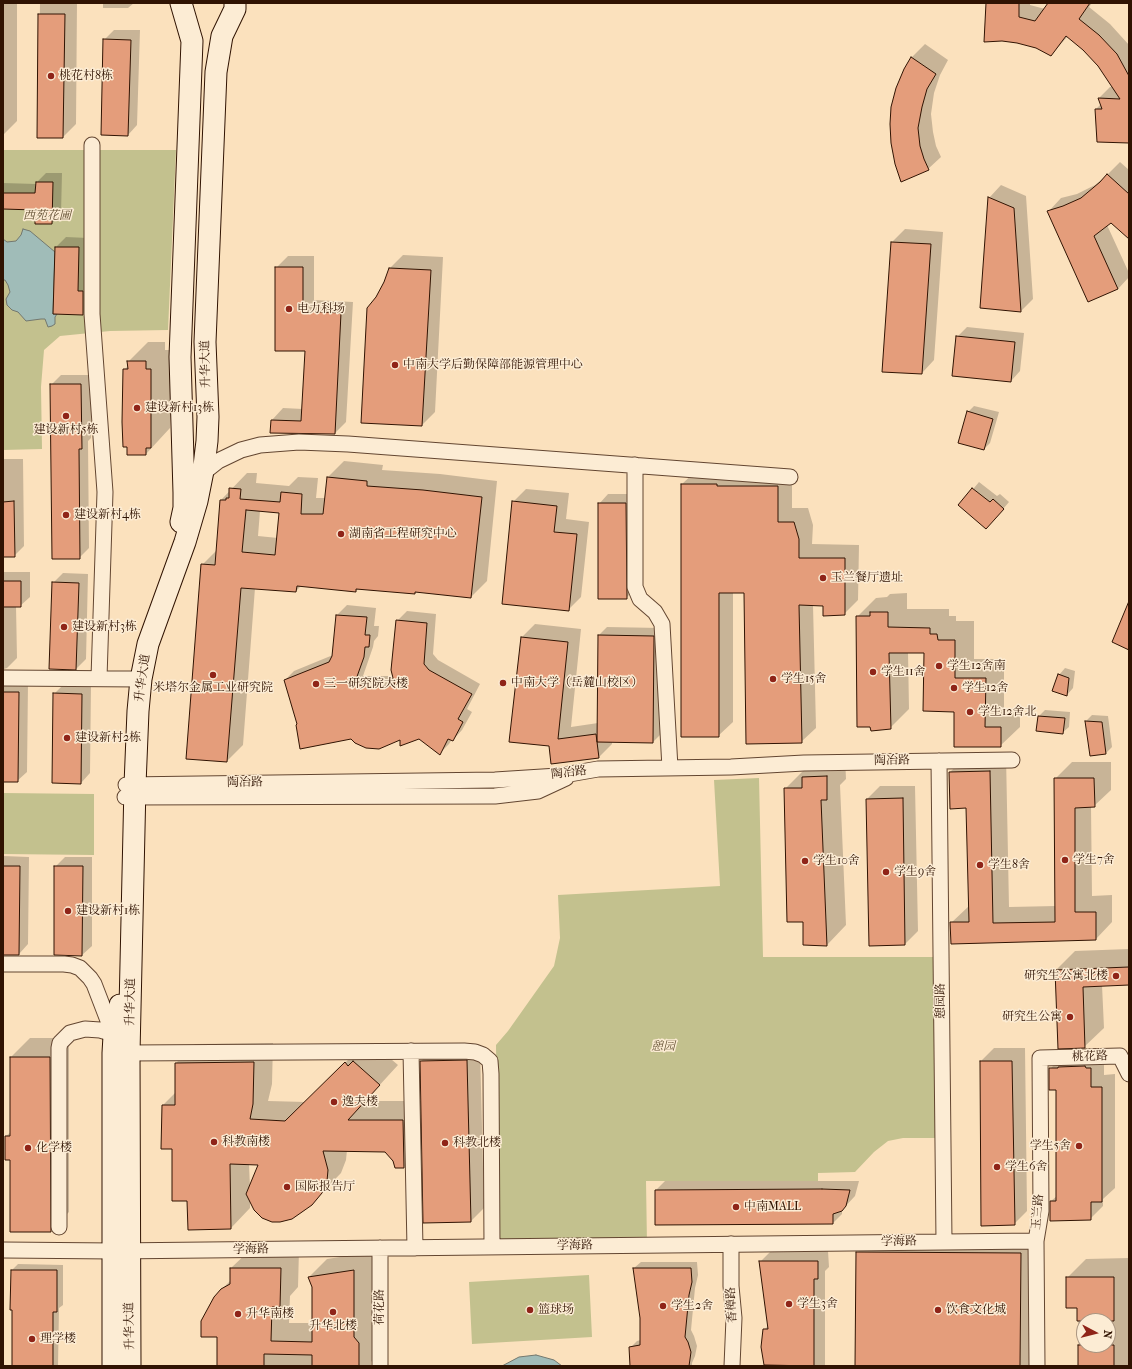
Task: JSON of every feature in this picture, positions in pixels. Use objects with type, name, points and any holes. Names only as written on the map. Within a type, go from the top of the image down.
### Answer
[{"type":"street","name":"升华大道","points":[[130,1366],[121,1251],[114,1036],[118,1024],[120,999],[136,655],[180,528],[184,508],[180,357],[192,41],[181,3]]},
{"type":"street","name":"升华大道","points":[[136,679],[185,542],[197,501],[203,472],[207,441],[205,342],[216,72],[222,36],[235,9],[235,3]]},
{"type":"street","points":[[92,145],[92,314],[105,492],[99,678]]},
{"type":"street","points":[[184,493],[203,472],[218,461],[241,450],[260,445],[299,442],[348,444],[790,477]]},
{"type":"street","points":[[635,465],[635,587],[640,599],[655,612],[662,624],[670,768]]},
{"type":"street","points":[[3,678],[136,679]]},
{"type":"street","name":"陶冶路","points":[[130,791],[496,796],[538,791],[576,774],[598,769],[731,767],[804,763],[1012,760]]},
{"type":"street","name":"憩园路","points":[[939,761],[944,1241]]},
{"type":"street","name":"升华大道","points":[[113,1366],[121,1251],[130,1053],[130,791]]},
{"type":"street","points":[[3,964],[64,964],[80,968],[94,984],[114,1036],[119,1044],[130,1053],[411,1051],[475,1052],[483,1054],[490,1061],[492,1247]]},
{"type":"street","points":[[59,1227],[60,1043],[70,1032],[85,1030],[100,1030],[114,1036]]},
{"type":"street","points":[[411,1051],[415,1248]]},
{"type":"street","name":"桃花路","points":[[1040,1058],[1120,1056],[1129,1074]]},
{"type":"street","name":"玉兰路","points":[[1037,1366],[1036,1241],[1041,1212],[1040,1058]]},
{"type":"street","name":"学海路","points":[[3,1250],[121,1251],[1036,1241]]},
{"type":"street","name":"香樟路","points":[[731,1244],[731,1286],[734,1318],[732,1366]]},
{"type":"street","name":"荷花路","points":[[380,1248],[380,1366]]},
{"type":"green space","name":"西苑花圃","points":[[3,150],[176,150],[168,330],[110,331],[60,336],[44,350],[41,387],[42,449],[3,450]]},
{"type":"green space","name":"憩园","points":[[759,778],[763,957],[941,957],[942,1138],[903,1138],[888,1141],[874,1152],[855,1172],[818,1173],[818,1181],[646,1181],[647,1245],[498,1247],[496,1045],[508,1031],[554,966],[560,938],[558,895],[720,886],[714,780]]},
{"type":"green space","points":[[3,793],[94,794],[94,855],[3,854]]},
{"type":"green space","name":"篮球场","points":[[589,1275],[592,1337],[472,1344],[469,1282]]},
{"type":"water","points":[[23,229],[30,231],[55,252],[53,314],[57,314],[55,317],[55,324],[52,326],[48,327],[45,319],[26,321],[18,312],[12,310],[7,305],[6,299],[10,292],[8,285],[5,280],[3,280],[3,239],[7,242],[16,241],[21,235]]},
{"type":"water","points":[[536,1355],[554,1360],[562,1366],[502,1366],[519,1357]]},
{"type":"building","points":[[986,3],[1019,3],[1019,17],[1035,21],[1048,3],[1090,3],[1079,19],[1099,35],[1117,54],[1129,76],[1129,143],[1097,142],[1095,109],[1102,109],[1098,98],[1120,99],[1098,66],[1083,50],[1066,36],[1051,56],[1036,48],[1017,43],[1002,41],[984,42]]},
{"type":"building","name":"桃花村8栋","points":[[38,14],[65,14],[63,138],[37,138]]},
{"type":"building","points":[[103,39],[131,40],[128,136],[101,135]]},
{"type":"building","points":[[911,57],[936,74],[927,89],[918,128],[920,146],[929,170],[901,182],[895,164],[891,143],[891,107],[896,88]]},
{"type":"building","points":[[1107,174],[1129,194],[1129,239],[1111,223],[1094,236],[1118,289],[1088,302],[1047,211],[1081,198]]},
{"type":"building","points":[[36,182],[53,182],[52,224],[35,224],[35,210],[3,209],[3,193],[35,193]]},
{"type":"building","points":[[988,197],[1014,208],[1021,312],[980,308]]},
{"type":"building","points":[[891,242],[931,244],[922,374],[882,372]]},
{"type":"building","points":[[55,247],[79,247],[78,291],[83,291],[83,315],[53,314]]},
{"type":"building","points":[[275,267],[303,267],[303,311],[341,313],[335,434],[270,433],[271,420],[301,421],[305,351],[275,351]]},
{"type":"building","name":"中南大学后勤保障部能源管理中心","points":[[389,268],[431,270],[422,426],[361,423],[367,308],[376,297]]},
{"type":"building","points":[[956,336],[1015,342],[1011,382],[952,376]]},
{"type":"building","name":"建设新村13栋","points":[[127,361],[146,361],[146,369],[151,369],[151,448],[146,448],[146,455],[127,455],[127,447],[123,447],[123,369],[128,369]]},
{"type":"building","points":[[50,384],[81,384],[82,449],[79,449],[80,559],[52,559]]},
{"type":"building","points":[[967,411],[993,419],[984,450],[958,443]]},
{"type":"building","points":[[327,477],[367,481],[367,486],[423,490],[482,497],[471,598],[415,592],[415,594],[356,589],[356,592],[297,586],[296,592],[241,588],[227,762],[186,759],[201,564],[215,565],[220,500],[226,500],[226,498],[229,498],[229,488],[241,489],[240,499],[280,502],[281,492],[302,494],[301,514],[323,514]],"holes":[[[246,510],[279,513],[275,555],[242,552]]]},
{"type":"building","points":[[681,484],[717,484],[717,486],[778,486],[778,522],[794,522],[799,539],[799,558],[845,558],[845,615],[823,616],[823,606],[799,605],[802,743],[746,744],[744,593],[719,593],[719,737],[681,737]]},
{"type":"building","points":[[972,488],[990,502],[993,499],[1004,509],[986,529],[958,505]]},
{"type":"building","points":[[14,501],[15,557],[3,557],[3,502]]},
{"type":"building","points":[[512,501],[557,506],[554,532],[577,534],[569,611],[502,604]]},
{"type":"building","points":[[598,503],[626,503],[627,599],[598,599]]},
{"type":"building","points":[[3,581],[21,581],[21,607],[3,607]]},
{"type":"building","name":"建设新村3栋","points":[[52,582],[79,583],[76,670],[49,669]]},
{"type":"building","points":[[1129,601],[1129,650],[1112,642]]},
{"type":"building","points":[[870,612],[888,612],[888,627],[930,628],[930,634],[937,634],[938,640],[955,640],[955,678],[986,678],[985,727],[1001,727],[1001,747],[954,747],[954,712],[923,711],[924,653],[889,653],[891,729],[871,731],[870,727],[857,727],[856,616],[870,616]]},
{"type":"building","name":"三一研究院大楼","points":[[336,615],[367,617],[365,635],[370,635],[369,647],[365,647],[364,657],[354,685],[395,686],[391,670],[396,620],[427,623],[424,664],[429,670],[472,694],[458,719],[463,722],[453,741],[448,739],[440,755],[419,739],[400,746],[400,740],[379,749],[366,748],[355,743],[351,739],[300,749],[297,724],[284,680],[329,662],[332,656]]},
{"type":"building","points":[[598,635],[654,636],[653,743],[597,742]]},
{"type":"building","points":[[521,637],[568,642],[558,739],[596,734],[599,758],[551,764],[549,746],[509,742]]},
{"type":"building","points":[[1058,674],[1069,678],[1067,696],[1052,691]]},
{"type":"building","points":[[3,692],[19,692],[18,782],[3,782]]},
{"type":"building","name":"建设新村2栋","points":[[53,693],[82,694],[81,784],[52,783]]},
{"type":"building","points":[[1038,716],[1065,718],[1063,734],[1036,731]]},
{"type":"building","points":[[1085,721],[1102,722],[1106,754],[1090,756]]},
{"type":"building","points":[[990,771],[993,923],[1055,922],[1054,778],[1094,778],[1095,807],[1075,808],[1075,912],[1096,912],[1096,940],[951,944],[950,922],[969,922],[966,808],[950,809],[949,772]]},
{"type":"building","name":"学生10舍","points":[[827,776],[827,800],[821,800],[827,946],[803,945],[803,922],[787,922],[784,788],[802,788],[802,777]]},
{"type":"building","name":"学生9舍","points":[[903,798],[905,945],[869,946],[866,799]]},
{"type":"building","points":[[3,866],[20,866],[19,955],[3,955]]},
{"type":"building","name":"建设新村1栋","points":[[54,866],[83,866],[82,956],[54,955]]},
{"type":"building","name":"研究生公寓","points":[[1129,967],[1129,985],[1083,987],[1085,1048],[1058,1049],[1055,970]]},
{"type":"building","name":"化学楼","points":[[10,1057],[50,1057],[51,1232],[10,1232],[10,1160],[5,1160],[5,1136],[10,1136]]},
{"type":"building","name":"科教北楼","points":[[467,1060],[471,1222],[423,1223],[420,1061]]},
{"type":"building","points":[[353,1061],[380,1085],[348,1120],[403,1120],[404,1168],[395,1168],[393,1161],[385,1152],[323,1151],[328,1170],[327,1181],[322,1193],[312,1205],[292,1219],[272,1222],[262,1218],[254,1210],[246,1194],[258,1165],[230,1164],[231,1229],[188,1230],[187,1201],[172,1201],[172,1149],[161,1149],[162,1105],[175,1105],[175,1063],[254,1062],[253,1104],[250,1119],[285,1121],[345,1062],[348,1066]]},
{"type":"building","name":"学生6舍","points":[[980,1061],[1012,1061],[1015,1225],[981,1226]]},
{"type":"building","name":"学生5舍","points":[[1085,1066],[1086,1068],[1091,1068],[1091,1087],[1102,1087],[1102,1202],[1091,1202],[1091,1220],[1050,1221],[1050,1201],[1056,1201],[1056,1090],[1049,1090],[1049,1068]]},
{"type":"building","name":"中南MALL","points":[[655,1190],[850,1190],[846,1206],[842,1211],[833,1214],[833,1224],[655,1225]]},
{"type":"building","name":"饮食文化城","points":[[856,1252],[1021,1253],[1020,1366],[855,1366]]},
{"type":"building","name":"学生3舍","points":[[759,1261],[818,1261],[818,1279],[814,1279],[814,1366],[764,1365],[761,1347],[763,1329],[768,1329]]},
{"type":"building","points":[[230,1268],[281,1268],[280,1307],[272,1307],[271,1341],[312,1342],[312,1287],[308,1277],[354,1270],[354,1337],[359,1343],[359,1366],[312,1366],[312,1355],[264,1354],[264,1366],[217,1366],[217,1337],[201,1337],[201,1321],[214,1297],[221,1289],[230,1284]]},
{"type":"building","name":"学生2舍","points":[[633,1268],[691,1268],[692,1282],[689,1295],[685,1337],[691,1352],[689,1366],[630,1366],[629,1347],[640,1345],[640,1318]]},
{"type":"building","name":"理学楼","points":[[11,1270],[57,1270],[57,1312],[53,1312],[53,1366],[12,1366],[12,1310],[10,1310]]},
{"type":"building","points":[[1066,1277],[1114,1277],[1114,1313],[1077,1313],[1077,1308],[1066,1308]]},
{"type":"building","points":[[1078,1353],[1114,1353],[1114,1366],[1078,1366]]},
{"type":"place","name":"桃花村8栋","points":[[51,76]]},
{"type":"place","name":"电力科场","points":[[289,309]]},
{"type":"place","name":"中南大学后勤保障部能源管理中心","points":[[395,365]]},
{"type":"place","name":"建设新村13栋","points":[[137,408]]},
{"type":"place","name":"建设新村5栋","points":[[66,416]]},
{"type":"place","name":"建设新村4栋","points":[[66,515]]},
{"type":"place","name":"湖南省工程研究中心","points":[[341,534]]},
{"type":"place","name":"玉兰餐厅遗址","points":[[823,578]]},
{"type":"place","name":"建设新村3栋","points":[[64,627]]},
{"type":"place","name":"学生12舍南","points":[[939,666]]},
{"type":"place","name":"学生11舍","points":[[873,672]]},
{"type":"place","name":"米塔尔金属工业研究院","points":[[213,675]]},
{"type":"place","name":"学生15舍","points":[[773,679]]},
{"type":"place","name":"中南大学（岳麓山校区）","points":[[503,683]]},
{"type":"place","name":"三一研究院大楼","points":[[316,684]]},
{"type":"place","name":"学生12舍","points":[[954,688]]},
{"type":"place","name":"学生12舍北","points":[[970,712]]},
{"type":"place","name":"建设新村2栋","points":[[67,738]]},
{"type":"place","name":"学生7舍","points":[[1065,860]]},
{"type":"place","name":"学生10舍","points":[[805,861]]},
{"type":"place","name":"学生8舍","points":[[980,865]]},
{"type":"place","name":"学生9舍","points":[[886,872]]},
{"type":"place","name":"建设新村1栋","points":[[68,911]]},
{"type":"place","name":"研究生公寓北楼","points":[[1116,976]]},
{"type":"place","name":"研究生公寓","points":[[1070,1017]]},
{"type":"place","name":"逸夫楼","points":[[334,1102]]},
{"type":"place","name":"科教南楼","points":[[214,1142]]},
{"type":"place","name":"科教北楼","points":[[445,1143]]},
{"type":"place","name":"学生5舍","points":[[1079,1146]]},
{"type":"place","name":"化学楼","points":[[28,1148]]},
{"type":"place","name":"学生6舍","points":[[997,1167]]},
{"type":"place","name":"国际报告厅","points":[[287,1187]]},
{"type":"place","name":"中南MALL","points":[[736,1207]]},
{"type":"place","name":"学生3舍","points":[[789,1304]]},
{"type":"place","name":"学生2舍","points":[[663,1306]]},
{"type":"place","name":"篮球场","points":[[530,1310]]},
{"type":"place","name":"饮食文化城","points":[[938,1310]]},
{"type":"place","name":"升华北楼","points":[[333,1312]]},
{"type":"place","name":"升华南楼","points":[[238,1314]]},
{"type":"place","name":"理学楼","points":[[32,1339]]}]
